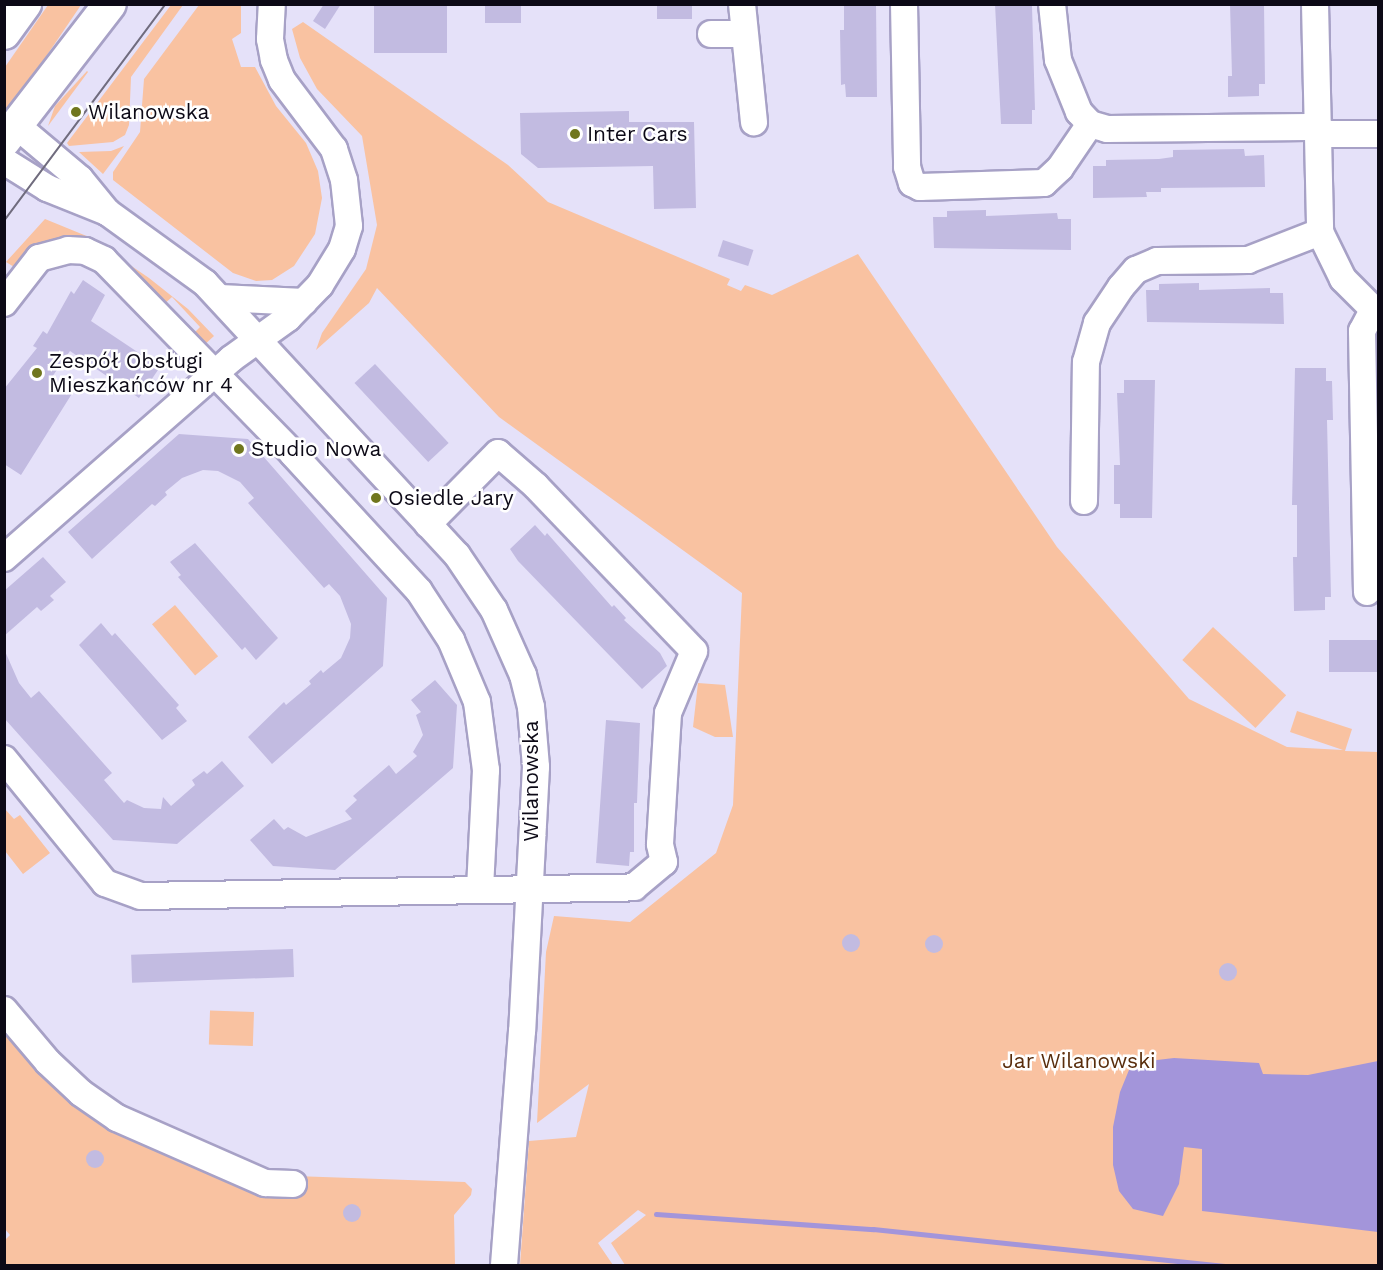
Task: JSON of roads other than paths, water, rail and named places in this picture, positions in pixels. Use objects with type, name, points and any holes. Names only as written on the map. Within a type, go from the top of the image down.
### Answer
[{"type":"main road","points":[[4,33],[25,4]]},
{"type":"main road","points":[[11,134],[110,4]]},
{"type":"street","points":[[4,558],[214,374],[304,302],[331,270],[342,249],[349,210],[334,149],[297,102],[274,60],[270,39],[272,4]]},
{"type":"street","points":[[742,4],[754,122]]},
{"type":"street","points":[[904,4],[907,167],[912,183],[920,186],[1044,183],[1060,168],[1090,124]]},
{"type":"street","points":[[1052,4],[1059,60],[1079,112],[1090,124],[1107,129],[1316,129],[1330,134],[1378,134]]},
{"type":"street","points":[[1315,4],[1320,232],[1343,279],[1376,312],[1362,332],[1367,592]]},
{"type":"street","points":[[711,34],[744,34]]},
{"type":"street","name":"Wilanowska","points":[[11,134],[80,179],[107,212]]},
{"type":"street","name":"Wilanowska","points":[[4,161],[47,188],[107,212],[176,258],[220,298],[428,524],[471,574],[494,610],[524,675],[531,707],[536,767],[530,889],[504,1266]]},
{"type":"street","points":[[1084,501],[1086,362],[1097,323],[1120,287],[1136,270],[1157,261],[1248,260],[1320,232]]},
{"type":"street","points":[[4,303],[39,258],[56,251],[85,251],[118,270],[419,591],[456,650],[477,702],[486,770],[480,890]]},
{"type":"street","points":[[220,298],[304,302]]},
{"type":"street","points":[[4,759],[105,883],[141,896],[634,887],[664,862],[660,844],[668,713],[694,651],[599,550],[498,453],[428,524]]},
{"type":"street","points":[[4,1010],[48,1062],[81,1093],[117,1118],[265,1183],[293,1184]]},
{"type":"waterway","points":[[656,1214],[873,1229],[1227,1266]]},
{"type":"tram line","points":[[4,221],[166,4]]},
{"type":"place","name":"Wilanowska","points":[[76,112]]},
{"type":"place","name":"Inter Cars","points":[[575,134]]},
{"type":"place","name":"Zespół Obsługi Mieszkańców nr 4","points":[[37,373]]},
{"type":"place","name":"Studio Nowa","points":[[239,449]]},
{"type":"place","name":"Osiedle Jary","points":[[376,498]]},
{"type":"park label","name":"Jar Wilanowski","points":[[1079,1061]]}]
